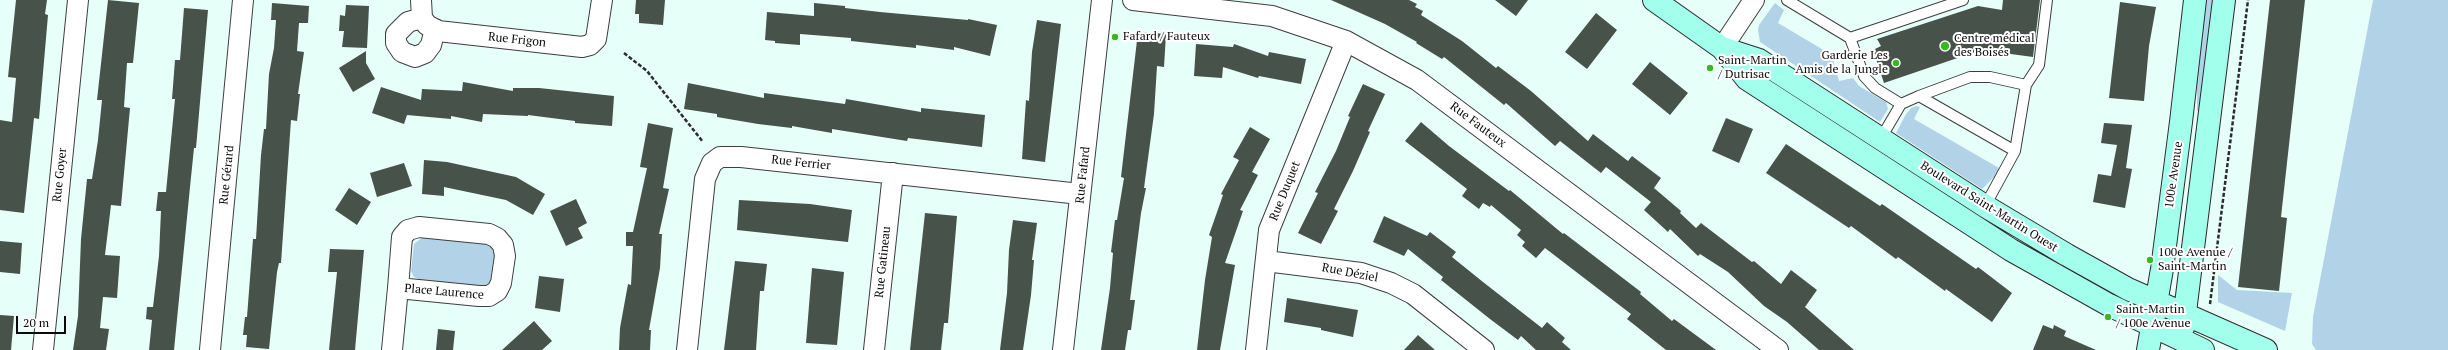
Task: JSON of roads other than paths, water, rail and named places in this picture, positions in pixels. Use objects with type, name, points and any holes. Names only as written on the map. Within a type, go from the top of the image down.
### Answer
[{"type":"main road","name":"Boulevard Saint-Martin Ouest","points":[[1654,0],[1722,48],[1747,79],[1844,142],[2042,268],[2151,326],[2180,345],[2203,350]]},
{"type":"main road","name":"100e Avenue","points":[[2148,350],[2181,122],[2195,0]]},
{"type":"main road","points":[[2180,345],[2224,0]]},
{"type":"main road","name":"Boulevard Saint-Martin Ouest","points":[[1722,48],[1759,60],[1985,206],[2073,259],[2156,301],[2266,350]]},
{"type":"street","name":"Rue Goyer","points":[[43,350],[78,0]]},
{"type":"street","name":"Rue Gérard","points":[[210,350],[243,0]]},
{"type":"street","name":"Rue Frigon","points":[[426,16],[582,47],[590,45],[596,39],[602,0]]},
{"type":"street","name":"Rue Fafard","points":[[1063,350],[1102,0]]},
{"type":"street","name":"Rue Fauteux","points":[[1133,0],[1272,16],[1346,41],[1417,80],[1778,350]]},
{"type":"street","points":[[1722,48],[1754,0]]},
{"type":"street","name":"Rue Duquet","points":[[1256,350],[1269,230],[1346,41]]},
{"type":"street","name":"Rue Ferrier","points":[[687,350],[705,178],[709,168],[716,159],[733,156],[1080,194]]},
{"type":"street","name":"Rue Gatineau","points":[[874,350],[893,173]]},
{"type":"street","name":"Place Laurence","points":[[392,350],[402,237],[405,232],[412,228],[489,234],[497,238],[503,245],[505,256],[501,283],[497,291],[489,296],[398,288]]},
{"type":"street","name":"Rue Déziel","points":[[1266,261],[1361,273],[1391,282],[1413,294],[1482,349]]},
{"type":"lane","points":[[1787,0],[1850,38],[1864,76],[1875,88],[1901,104]]},
{"type":"lane","points":[[1850,38],[1963,0]]},
{"type":"lane","points":[[1985,206],[2015,150],[2026,85],[2039,66],[2047,0]]},
{"type":"lane","points":[[1881,138],[1901,104],[1918,96],[1970,77],[1990,78],[2026,85]]},
{"type":"lane","points":[[1918,96],[2015,150]]},
{"type":"place","name":"Fafard / Fauteux","points":[[1115,37]]},
{"type":"place","name":"Centre médical des Boisés","points":[[1945,46]]},
{"type":"place","name":"Garderie Les Amis de la Jungle","points":[[1896,63]]},
{"type":"place","name":"Saint-Martin / Dutrisac","points":[[1710,68]]},
{"type":"place","name":"100e Avenue / Saint-Martin","points":[[2150,260]]},
{"type":"place","name":"Saint-Martin / 100e Avenue","points":[[2108,317]]}]
